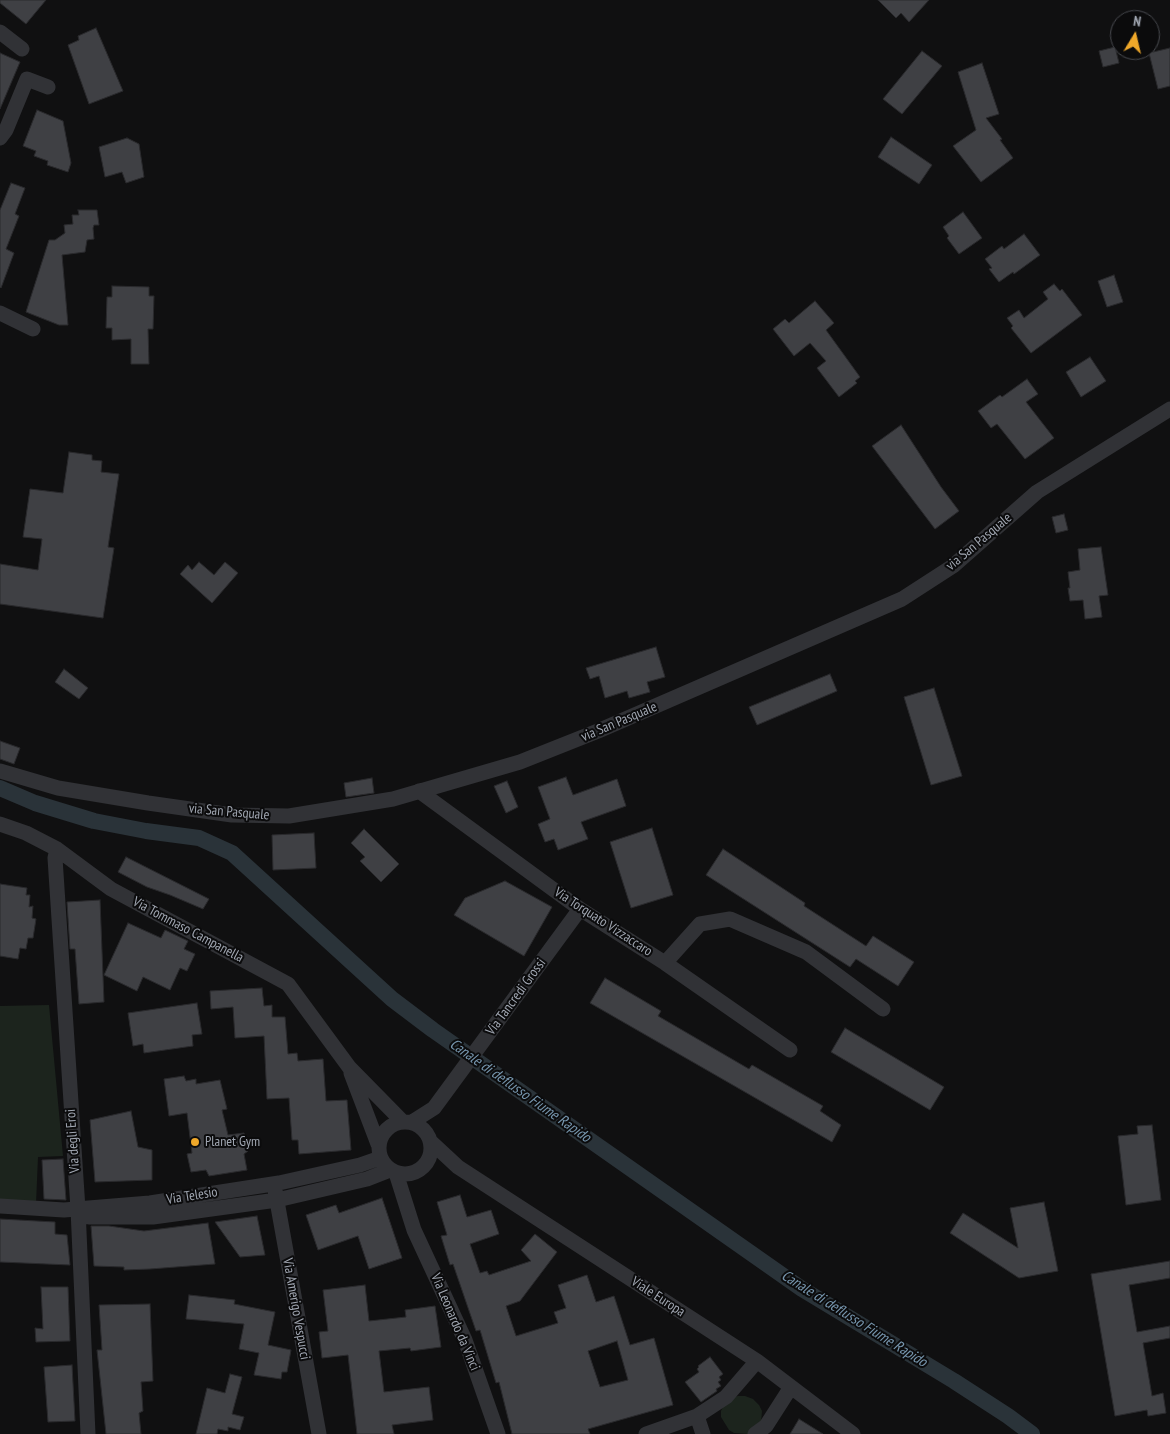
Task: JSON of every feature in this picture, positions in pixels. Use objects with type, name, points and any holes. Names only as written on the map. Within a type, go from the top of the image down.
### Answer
[{"type":"street","points":[[0,32],[22,49]]},
{"type":"street","points":[[0,138],[6,130],[27,79],[48,87]]},
{"type":"street","points":[[0,313],[33,329]]},
{"type":"street","name":"via San Pasquale","points":[[0,771],[58,788],[232,816],[289,816],[393,799],[520,762],[598,731],[902,599],[953,566],[1038,492],[1170,410]]},
{"type":"street","name":"Via Torquato Vizzaccaro","points":[[419,791],[580,909],[666,963],[790,1050]]},
{"type":"street","name":"Via Tommaso Campanella","points":[[0,824],[26,833],[57,849],[111,889],[288,984],[349,1067],[407,1122]]},
{"type":"street","name":"Via degli Eroi","points":[[57,849],[55,858],[78,1213],[88,1434]]},
{"type":"street","name":"Via Tancredi Grossi","points":[[407,1122],[434,1108],[580,909]]},
{"type":"street","points":[[666,963],[700,924],[730,919],[806,952],[883,1009]]},
{"type":"street","name":"Via Tommaso Campanella","points":[[349,1067],[379,1151]]},
{"type":"street","name":"Via Tancredi Grossi","points":[[429,1137],[434,1108]]},
{"type":"street","points":[[407,1122],[420,1126],[429,1137],[431,1148],[425,1165],[414,1172],[405,1174],[393,1171],[384,1164],[379,1151],[381,1136],[393,1124],[407,1122]]},
{"type":"street","name":"Viale Europa","points":[[429,1137],[458,1167],[757,1362],[852,1434]]},
{"type":"street","name":"Via Telesio","points":[[78,1213],[274,1184],[360,1165],[379,1151]]},
{"type":"street","name":"Viale Europa","points":[[425,1165],[458,1167]]},
{"type":"street","name":"Via Leonardo da Vinci","points":[[408,1212],[408,1196],[412,1182],[425,1165]]},
{"type":"street","name":"Via Telesio","points":[[0,1206],[153,1217],[277,1200],[393,1171]]},
{"type":"street","name":"Via Leonardo da Vinci","points":[[393,1171],[408,1212],[465,1340],[498,1434]]},
{"type":"street","name":"Via Amerigo Vespucci","points":[[274,1184],[319,1434]]},
{"type":"street","points":[[646,1434],[697,1416],[726,1397],[757,1362]]},
{"type":"street","points":[[755,1434],[766,1426],[791,1387]]},
{"type":"street","points":[[697,1416],[703,1434]]},
{"type":"shaded area","points":[[49,1005],[63,1156],[38,1157],[36,1204],[0,1201],[0,1006]]},
{"type":"shaded area","points":[[738,1396],[753,1399],[762,1411],[761,1423],[748,1434],[734,1433],[729,1430],[721,1417],[721,1411],[725,1403],[731,1398]]},
{"type":"building","points":[[0,0],[46,0],[26,24],[0,3]]},
{"type":"building","points":[[878,0],[929,0],[909,22],[901,13],[896,18]]},
{"type":"building","points":[[96,28],[123,91],[89,104],[68,45],[79,40],[78,36]]},
{"type":"building","points":[[1110,48],[1110,60],[1118,60],[1119,63],[1103,67],[1099,51]]},
{"type":"building","points":[[1170,48],[1170,86],[1158,89],[1151,60],[1160,60],[1160,50]]},
{"type":"building","points":[[922,51],[942,66],[902,114],[883,99]]},
{"type":"building","points":[[0,53],[20,62],[0,109]]},
{"type":"building","points":[[982,63],[999,114],[986,118],[1002,139],[1000,140],[1013,158],[981,182],[953,146],[976,130],[958,72]]},
{"type":"building","points":[[37,110],[63,121],[71,163],[68,172],[47,165],[48,161],[34,156],[36,151],[23,146]]},
{"type":"building","points":[[891,137],[932,165],[919,184],[878,157]]},
{"type":"building","points":[[127,138],[139,144],[144,177],[126,183],[122,172],[105,177],[99,147]]},
{"type":"building","points":[[11,183],[25,188],[15,214],[19,216],[6,249],[14,253],[1,288],[0,210]]},
{"type":"building","points":[[78,210],[97,210],[99,225],[94,225],[94,239],[87,240],[85,252],[62,255],[68,325],[59,325],[26,312],[49,240],[55,240],[65,233],[64,225],[73,224],[72,215],[79,215]]},
{"type":"building","points":[[963,212],[982,238],[959,254],[947,238],[949,236],[943,227]]},
{"type":"building","points":[[1024,234],[1040,255],[1014,274],[1013,272],[999,282],[989,269],[992,268],[985,259],[1002,246],[1004,249]]},
{"type":"building","points":[[1114,275],[1123,302],[1107,307],[1098,281]]},
{"type":"building","points":[[1054,284],[1060,291],[1062,289],[1082,315],[1031,353],[1011,328],[1013,326],[1007,318],[1019,310],[1024,318],[1048,299],[1043,292]]},
{"type":"building","points":[[112,286],[149,287],[149,296],[154,296],[153,329],[148,329],[149,364],[131,364],[131,339],[112,340],[112,328],[106,328],[107,297],[112,297]]},
{"type":"building","points":[[815,301],[834,323],[826,330],[860,377],[855,381],[857,383],[839,397],[817,368],[826,361],[810,343],[794,356],[773,329],[785,319],[789,323]]},
{"type":"building","points":[[1090,357],[1106,381],[1081,397],[1066,372]]},
{"type":"building","points":[[1027,379],[1038,394],[1026,402],[1054,438],[1025,459],[997,424],[991,428],[978,411]]},
{"type":"building","points":[[901,425],[941,487],[959,511],[935,529],[872,446]]},
{"type":"building","points":[[69,452],[92,455],[92,460],[102,461],[101,472],[119,474],[108,547],[114,548],[103,618],[0,604],[0,564],[38,570],[42,539],[23,537],[30,489],[63,493]]},
{"type":"building","points":[[1064,514],[1068,530],[1056,533],[1052,517]]},
{"type":"building","points":[[1101,547],[1108,595],[1099,596],[1102,617],[1085,619],[1083,600],[1070,601],[1068,572],[1080,570],[1078,549]]},
{"type":"building","points":[[199,562],[214,575],[225,562],[238,573],[212,603],[180,574],[188,565],[192,570]]},
{"type":"building","points":[[656,647],[665,677],[647,682],[650,692],[629,698],[627,691],[605,698],[599,676],[590,679],[586,668]]},
{"type":"building","points":[[64,669],[88,688],[79,699],[55,682]]},
{"type":"building","points":[[830,674],[837,691],[757,725],[749,707]]},
{"type":"building","points":[[934,688],[962,776],[931,785],[904,697]]},
{"type":"building","points":[[0,741],[20,748],[14,764],[0,759]]},
{"type":"building","points":[[566,777],[573,795],[617,779],[626,806],[581,822],[588,839],[558,850],[554,839],[545,842],[538,824],[550,819],[538,787]]},
{"type":"building","points":[[372,778],[374,793],[346,797],[344,783]]},
{"type":"building","points":[[507,781],[518,807],[506,813],[494,786]]},
{"type":"building","points":[[652,828],[673,895],[631,908],[610,842]]},
{"type":"building","points":[[364,829],[399,864],[381,882],[360,861],[365,857],[351,843]]},
{"type":"building","points":[[314,833],[316,868],[273,870],[272,835]]},
{"type":"building","points":[[723,849],[805,903],[804,906],[866,946],[873,936],[914,962],[898,986],[856,959],[850,967],[706,875]]},
{"type":"building","points":[[126,857],[209,899],[203,909],[147,887],[118,872]]},
{"type":"building","points":[[505,881],[552,907],[524,956],[454,915],[465,898]]},
{"type":"building","points":[[0,884],[27,888],[26,895],[30,895],[29,907],[33,906],[32,918],[36,919],[33,938],[28,938],[26,949],[20,948],[18,959],[0,956]]},
{"type":"building","points":[[100,900],[104,1002],[79,1004],[75,949],[70,949],[67,902]]},
{"type":"building","points":[[128,923],[161,938],[165,930],[188,941],[184,949],[195,954],[187,971],[180,968],[170,990],[143,977],[137,991],[104,975]]},
{"type":"building","points":[[605,978],[661,1011],[658,1016],[749,1069],[752,1065],[823,1106],[820,1111],[841,1125],[832,1142],[590,1003]]},
{"type":"building","points":[[262,988],[264,1006],[272,1005],[272,1017],[285,1017],[288,1054],[297,1053],[298,1061],[323,1059],[326,1101],[347,1100],[351,1150],[299,1154],[298,1140],[292,1140],[289,1098],[267,1099],[264,1036],[235,1038],[233,1007],[211,1009],[210,991]]},
{"type":"building","points":[[197,1003],[202,1034],[192,1035],[193,1046],[144,1053],[143,1044],[133,1046],[128,1013]]},
{"type":"building","points":[[845,1028],[944,1087],[930,1110],[831,1052]]},
{"type":"building","points":[[184,1076],[186,1081],[196,1079],[196,1084],[220,1080],[227,1109],[222,1110],[228,1135],[244,1133],[248,1151],[244,1154],[247,1170],[209,1176],[206,1170],[191,1172],[187,1154],[192,1153],[187,1113],[169,1116],[164,1079]]},
{"type":"building","points":[[131,1111],[138,1147],[152,1150],[152,1180],[95,1182],[90,1120]]},
{"type":"building","points":[[1152,1125],[1161,1200],[1126,1205],[1118,1136],[1138,1134],[1137,1126]]},
{"type":"building","points":[[63,1159],[66,1200],[44,1199],[42,1160]]},
{"type":"building","points":[[460,1195],[467,1217],[491,1210],[499,1234],[470,1244],[480,1273],[487,1271],[489,1275],[531,1261],[521,1250],[535,1234],[557,1252],[520,1301],[506,1306],[516,1336],[558,1323],[554,1312],[566,1308],[558,1285],[587,1275],[596,1302],[614,1296],[630,1345],[654,1338],[673,1405],[588,1429],[590,1434],[512,1434],[499,1382],[496,1383],[480,1330],[476,1331],[453,1264],[450,1265],[441,1236],[447,1235],[437,1202]],"holes":[[[617,1341],[628,1380],[600,1387],[588,1351]]]},
{"type":"building","points":[[382,1198],[402,1258],[369,1269],[358,1236],[318,1250],[306,1215],[336,1205],[339,1213]]},
{"type":"building","points":[[1044,1202],[1058,1271],[1019,1278],[950,1233],[963,1213],[1018,1248],[1010,1208]]},
{"type":"building","points":[[257,1216],[265,1255],[240,1257],[215,1222]]},
{"type":"building","points":[[0,1219],[55,1222],[55,1234],[67,1235],[70,1265],[0,1262]]},
{"type":"building","points":[[208,1223],[215,1264],[124,1270],[124,1267],[94,1266],[91,1226],[109,1226],[144,1231]]},
{"type":"building","points":[[1170,1261],[1170,1278],[1129,1285],[1137,1332],[1170,1326],[1170,1338],[1143,1343],[1152,1396],[1163,1393],[1166,1413],[1148,1416],[1147,1410],[1115,1416],[1091,1274]]},
{"type":"building","points":[[365,1285],[369,1321],[406,1317],[405,1310],[435,1306],[441,1347],[411,1351],[410,1348],[379,1351],[384,1392],[429,1387],[433,1420],[392,1425],[394,1434],[357,1434],[348,1355],[322,1358],[319,1332],[328,1331],[323,1290]]},
{"type":"building","points":[[41,1287],[68,1287],[70,1341],[36,1342],[35,1328],[43,1329]]},
{"type":"building","points":[[189,1295],[235,1300],[234,1304],[275,1312],[268,1345],[291,1350],[287,1372],[282,1372],[281,1379],[254,1375],[259,1353],[239,1349],[244,1324],[186,1319]]},
{"type":"building","points":[[150,1304],[153,1381],[141,1382],[143,1411],[139,1413],[141,1434],[106,1434],[97,1350],[102,1350],[99,1305]]},
{"type":"building","points":[[710,1357],[723,1374],[719,1377],[721,1380],[718,1382],[721,1386],[701,1402],[685,1382],[699,1372],[698,1366]]},
{"type":"building","points":[[72,1365],[75,1421],[48,1422],[44,1367]]},
{"type":"building","points":[[230,1374],[242,1377],[232,1414],[244,1417],[240,1430],[228,1427],[228,1431],[218,1429],[217,1434],[196,1434],[207,1388],[225,1393]]},
{"type":"building","points":[[799,1419],[823,1434],[790,1434]]},
{"type":"waterway","name":"Canale di deflusso Fiume Rapido","points":[[0,788],[35,803],[94,821],[146,831],[199,838],[232,853],[392,999],[433,1030],[802,1289],[954,1381],[1032,1434]]},
{"type":"place","name":"Planet Gym","points":[[195,1142]]}]
